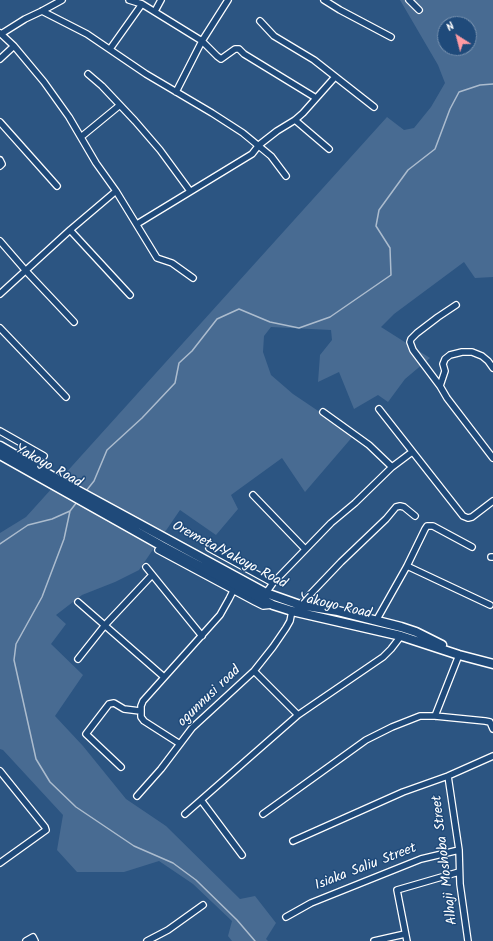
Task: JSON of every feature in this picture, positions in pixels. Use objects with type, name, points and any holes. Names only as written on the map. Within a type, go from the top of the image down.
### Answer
[{"type":"main road","name":"Oremeta/Yakoyo Road","points":[[0,446],[213,569],[266,593],[300,605],[338,611],[416,632],[459,655]]},
{"type":"main road","name":"Yakoyo Road","points":[[0,455],[213,569],[273,605],[292,611],[401,636],[459,655]]},
{"type":"main road","points":[[459,655],[493,664]]},
{"type":"street","points":[[62,0],[0,33],[14,46],[44,82],[96,163],[116,191],[157,258],[172,264],[193,278]]},
{"type":"street","points":[[129,0],[142,4],[155,11],[202,41],[220,59],[235,49],[239,49],[244,54],[316,98]]},
{"type":"street","points":[[155,11],[161,0]]},
{"type":"street","points":[[176,92],[202,41],[228,0]]},
{"type":"street","points":[[324,0],[391,37]]},
{"type":"street","points":[[409,0],[419,10]]},
{"type":"street","points":[[110,49],[142,4]]},
{"type":"street","points":[[42,11],[87,34],[146,74],[243,133],[271,156],[286,176]]},
{"type":"street","points":[[260,21],[274,36],[314,60],[374,107]]},
{"type":"street","points":[[0,59],[14,46]]},
{"type":"street","points":[[88,74],[102,86],[160,150],[190,191]]},
{"type":"street","points":[[137,224],[252,154],[259,145],[303,113],[335,77]]},
{"type":"street","points":[[81,138],[120,105]]},
{"type":"street","points":[[295,120],[328,149]]},
{"type":"street","points":[[0,122],[57,186]]},
{"type":"street","points":[[0,160],[2,164],[0,166]]},
{"type":"street","points":[[0,294],[70,230],[116,191]]},
{"type":"street","points":[[70,230],[130,295]]},
{"type":"street","points":[[0,241],[74,322]]},
{"type":"street","points":[[456,305],[417,333],[410,342],[413,350],[440,386],[447,398],[493,458]]},
{"type":"street","points":[[0,328],[66,397]]},
{"type":"street","points":[[440,386],[445,371],[443,364],[445,359],[450,355],[462,352],[472,352],[482,356],[493,368]]},
{"type":"street","points":[[380,409],[412,452],[466,518],[472,517],[493,501]]},
{"type":"street","points":[[323,412],[369,445],[392,466]]},
{"type":"street","points":[[0,431],[44,456]]},
{"type":"street","points":[[266,593],[273,583],[305,549],[355,503],[392,466],[412,452]]},
{"type":"street","points":[[253,495],[305,549]]},
{"type":"street","points":[[300,605],[396,507],[404,507],[415,516]]},
{"type":"street","points":[[376,621],[407,566],[424,529],[427,526],[433,526],[472,547]]},
{"type":"street","points":[[209,548],[273,583]]},
{"type":"street","points":[[158,550],[232,591],[263,606],[273,605]]},
{"type":"street","points":[[407,566],[490,605]]},
{"type":"street","points":[[146,567],[202,636]]},
{"type":"street","points":[[78,660],[105,625],[152,575]]},
{"type":"street","points":[[180,744],[144,721],[141,717],[140,711],[143,701],[220,615],[229,600],[232,591]]},
{"type":"street","points":[[78,602],[164,678]]},
{"type":"street","name":"ogunnusi road","points":[[137,796],[161,769],[192,728],[254,671],[274,647],[290,621],[292,611]]},
{"type":"street","points":[[185,814],[298,715],[383,657],[401,636]]},
{"type":"street","points":[[435,716],[459,655]]},
{"type":"street","points":[[254,671],[298,715]]},
{"type":"street","points":[[121,767],[86,734],[109,704],[114,703],[124,709],[140,711]]},
{"type":"street","points":[[263,814],[366,740],[392,727],[420,716],[485,721],[490,722],[493,729]]},
{"type":"street","points":[[293,841],[403,792],[448,776],[493,756]]},
{"type":"street","points":[[0,771],[46,830],[1,861]]},
{"type":"street","name":"Alhaji Moshoba Street","points":[[448,776],[459,850],[459,872],[468,941]]},
{"type":"street","points":[[201,800],[242,855]]},
{"type":"street","name":"Isiaka Saliu Street","points":[[286,917],[311,903],[421,859],[459,850]]},
{"type":"street","points":[[407,941],[397,890],[459,872]]},
{"type":"street","points":[[147,941],[168,930],[203,905]]},
{"type":"street","points":[[374,941],[405,934]]},
{"type":"street","points":[[26,941],[33,937],[35,941]]},
{"type":"shaded area","points":[[400,0],[493,0],[493,277],[475,278],[464,262],[394,314],[381,327],[430,358],[405,379],[388,402],[378,395],[354,409],[339,372],[318,382],[320,355],[332,340],[331,330],[271,327],[264,336],[263,352],[271,375],[293,394],[354,435],[305,492],[282,458],[231,495],[238,509],[216,535],[180,510],[139,570],[115,582],[82,595],[56,615],[66,624],[51,644],[83,675],[55,716],[83,746],[126,799],[166,826],[240,899],[255,896],[276,923],[266,939],[268,941],[232,941],[228,936],[232,921],[193,884],[159,861],[124,872],[77,872],[57,850],[63,815],[3,750],[0,749],[0,533],[26,517],[387,117],[404,130],[414,128],[431,107],[445,83],[438,65]]},
{"type":"waterway","points":[[86,491],[94,481],[107,450],[142,418],[175,383],[179,363],[192,351],[217,319],[239,309],[270,322],[299,328],[330,317],[391,275],[390,248],[376,226],[379,210],[408,170],[435,149],[450,109],[459,92],[480,85],[493,84]]},
{"type":"waterway","points":[[0,544],[28,525],[52,519],[70,511],[77,502]]},
{"type":"waterway","points":[[70,511],[64,539],[42,597],[16,644],[14,660],[36,759],[50,782],[76,807],[134,846],[173,863],[196,880],[237,920],[255,941]]}]
